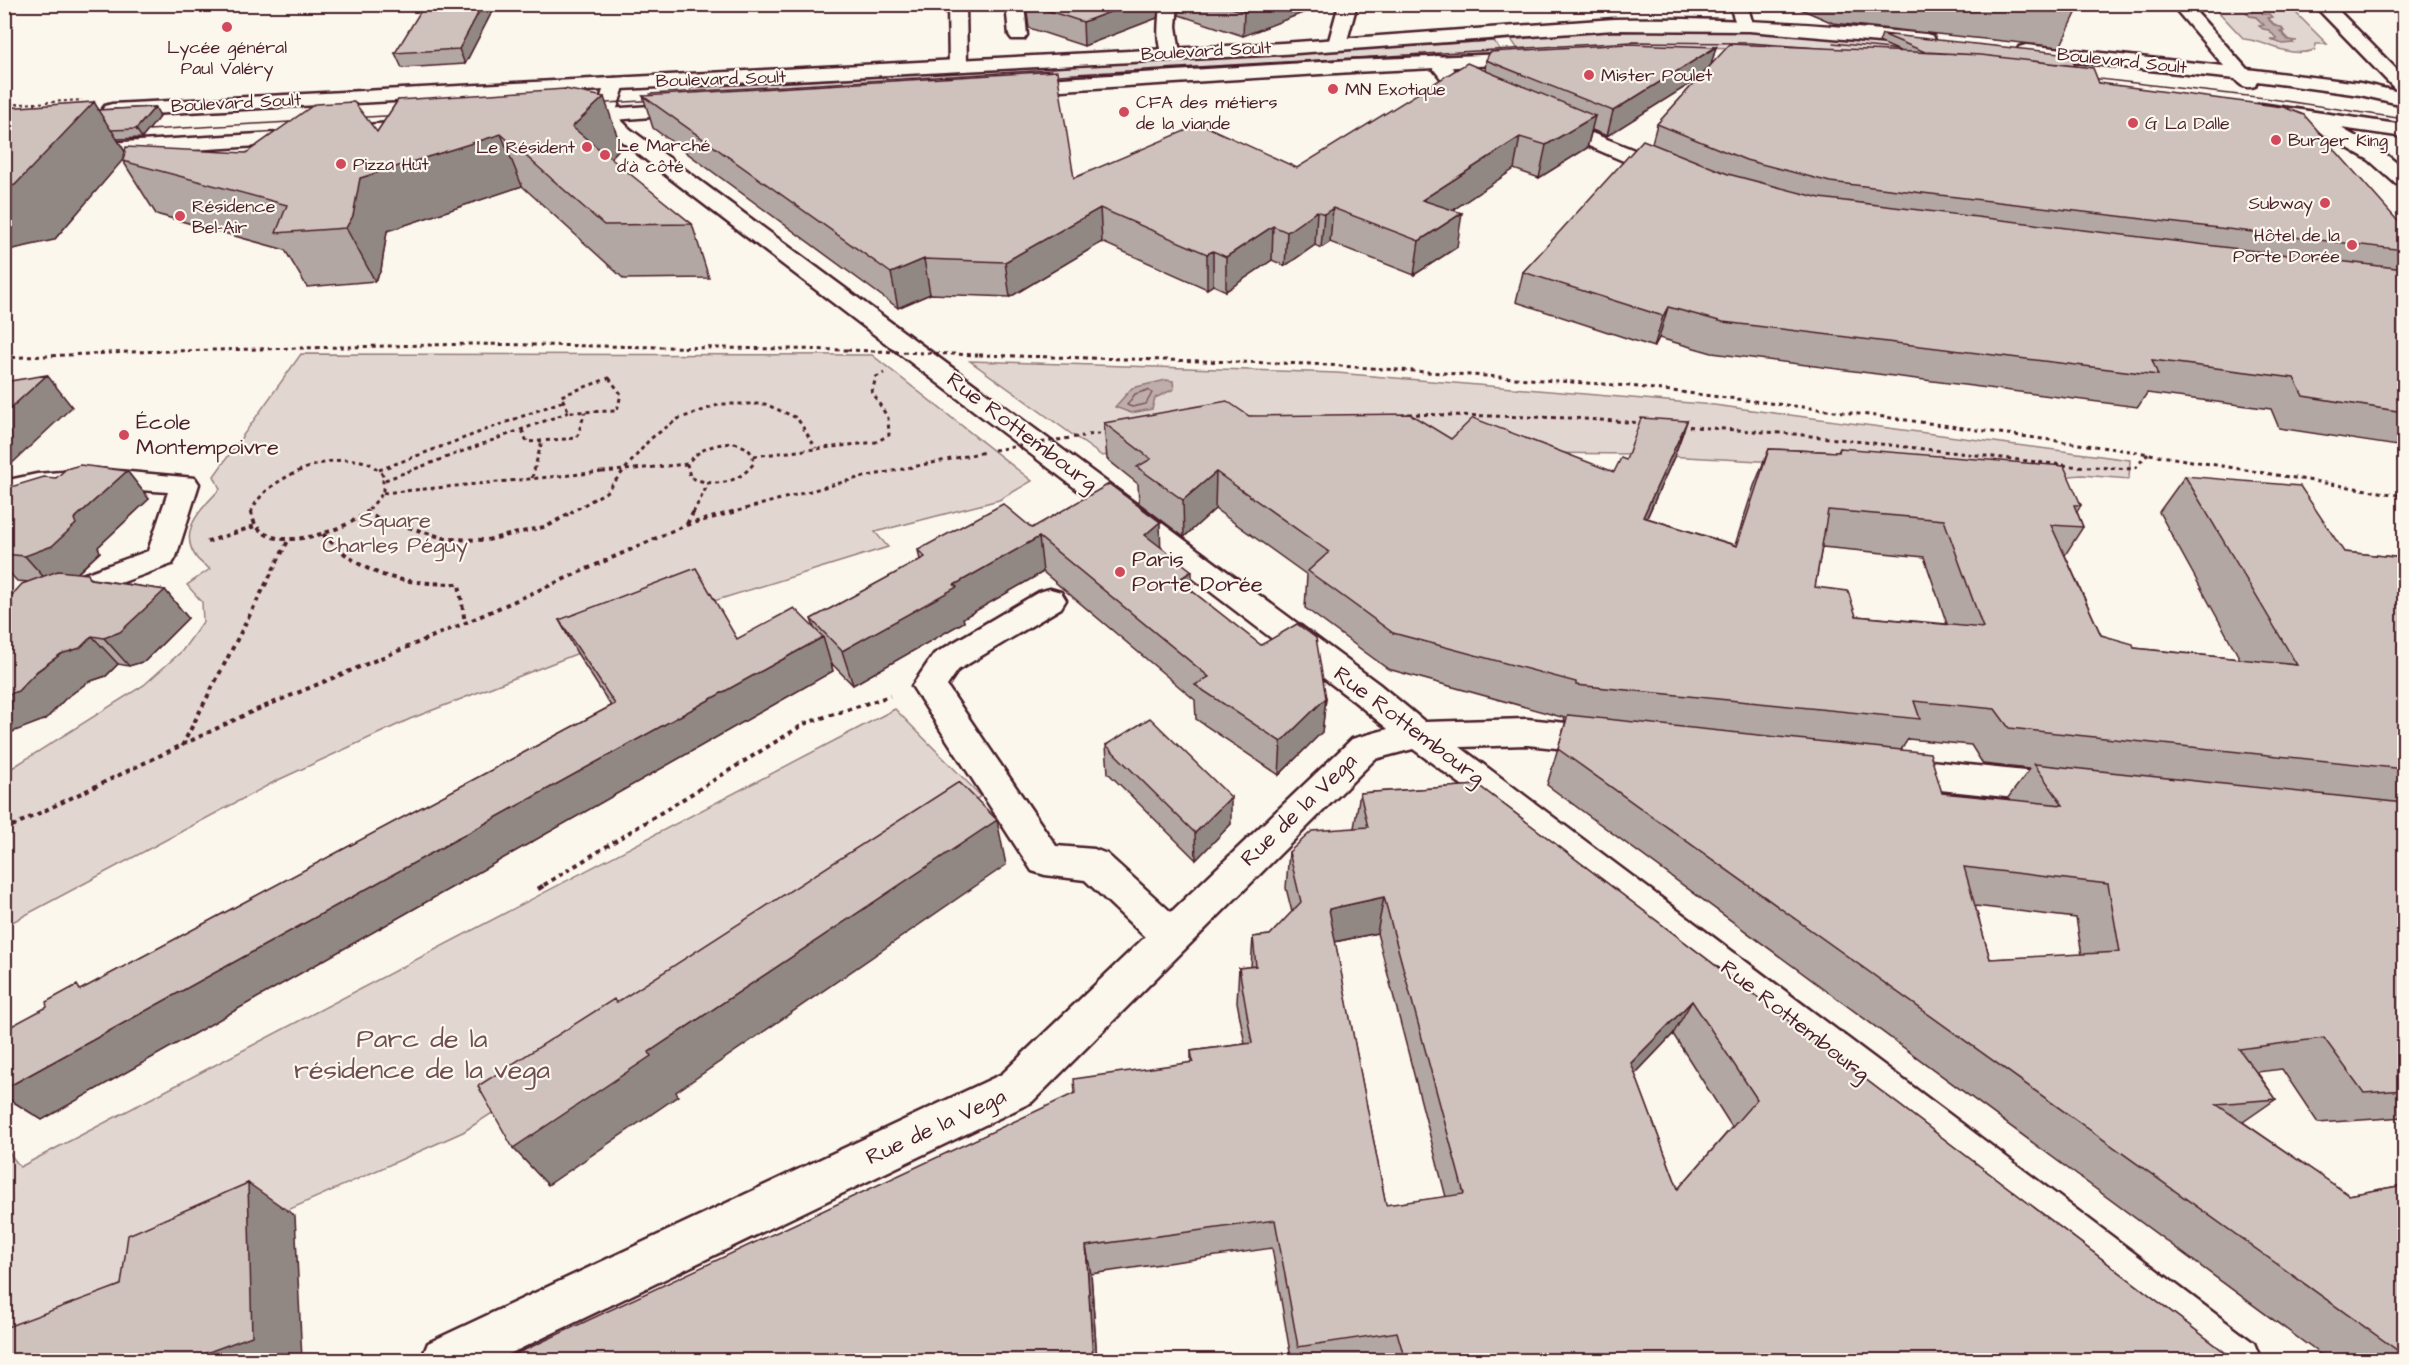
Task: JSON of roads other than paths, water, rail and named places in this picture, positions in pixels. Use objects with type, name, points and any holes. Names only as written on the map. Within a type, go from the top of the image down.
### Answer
[{"type":"main road","points":[[957,4],[958,66]]},
{"type":"main road","points":[[1015,4],[1018,35]]},
{"type":"main road","points":[[1169,4],[1167,26],[1171,54]]},
{"type":"main road","points":[[1337,44],[1348,4]]},
{"type":"main road","points":[[1738,4],[1744,25]]},
{"type":"main road","points":[[2179,4],[2255,90],[2265,98],[2307,116],[2376,156],[2404,179]]},
{"type":"main road","points":[[2321,4],[2404,87]]},
{"type":"main road","name":"Boulevard Soult","points":[[97,111],[1171,54],[1496,31],[1637,24],[1744,25],[1831,30],[1948,43]]},
{"type":"main road","name":"Boulevard Soult","points":[[2004,48],[2360,89],[2404,99]]},
{"type":"main road","name":"Boulevard Soult","points":[[995,88],[1437,62],[1548,58]]},
{"type":"main road","points":[[1437,62],[1454,82],[1508,105]]},
{"type":"main road","points":[[605,115],[615,84]]},
{"type":"main road","name":"Boulevard Soult","points":[[548,119],[715,107]]},
{"type":"main road","points":[[2239,107],[2404,131]]},
{"type":"main road","points":[[1530,114],[1695,183]]},
{"type":"main road","name":"Rue Rottembourg","points":[[605,115],[623,133],[1367,693],[1418,735],[1489,786],[2237,1360]]},
{"type":"main road","name":"Boulevard Soult","points":[[4,155],[444,125]]},
{"type":"main road","points":[[320,154],[375,129]]},
{"type":"main road","points":[[185,144],[188,160],[196,164]]},
{"type":"main road","points":[[4,490],[37,483],[96,478],[185,484],[161,557],[4,615]]},
{"type":"main road","points":[[1050,600],[946,662],[928,687],[1045,860],[1094,865],[1171,936]]},
{"type":"main road","name":"Rue de la Vega","points":[[446,1360],[1017,1088],[1364,748],[1418,735],[1527,732],[1634,743]]},
{"type":"main road","points":[[1858,767],[2095,792]]},
{"type":"water","points":[[2245,5],[2260,5],[2256,6],[2263,14],[2269,14],[2272,17],[2267,18],[2275,26],[2281,27],[2284,31],[2280,31],[2288,40],[2297,41],[2282,44],[2270,39],[2277,39],[2269,30],[2259,26],[2264,25],[2256,17],[2247,13],[2252,12]]},
{"type":"water","points":[[1166,380],[1173,381],[1174,389],[1155,398],[1152,409],[1131,413],[1115,407],[1132,388]]},
{"type":"tram line","points":[[1041,76],[1632,42],[1750,43],[1843,50]]},
{"type":"tram line","points":[[1833,43],[1910,51]]},
{"type":"tram line","points":[[650,94],[1051,70]]},
{"type":"tram line","points":[[2082,77],[2265,98],[2404,119]]},
{"type":"tram line","points":[[588,104],[660,100]]},
{"type":"tram line","points":[[349,118],[403,115]]},
{"type":"tram line","points":[[130,131],[307,121]]},
{"type":"place","name":"Lycée général Paul Valéry","points":[[227,27]]},
{"type":"place","name":"Mister Poulet","points":[[1589,75]]},
{"type":"place","name":"MN Exotique","points":[[1333,89]]},
{"type":"place","name":"CFA des métiers de la viande","points":[[1124,112]]},
{"type":"place","name":"G La Dalle","points":[[2133,123]]},
{"type":"place","name":"Burger King","points":[[2276,140]]},
{"type":"place","name":"Le Résident","points":[[587,147]]},
{"type":"place","name":"Le Marché d’à côté","points":[[605,155]]},
{"type":"place","name":"Pizza Hut","points":[[341,164]]},
{"type":"place","name":"Subway","points":[[2325,203]]},
{"type":"place","name":"Résidence Bel-Air","points":[[180,216]]},
{"type":"place","name":"Hôtel de la Porte Dorée","points":[[2352,245]]},
{"type":"place","name":"École Montempoivre","points":[[124,435]]},
{"type":"place","name":"Paris Porte Dorée","points":[[1120,572]]},
{"type":"park label","name":"Square Charles Péguy","points":[[395,532]]},
{"type":"park label","name":"Parc de la résidence de la vega","points":[[422,1054]]}]
